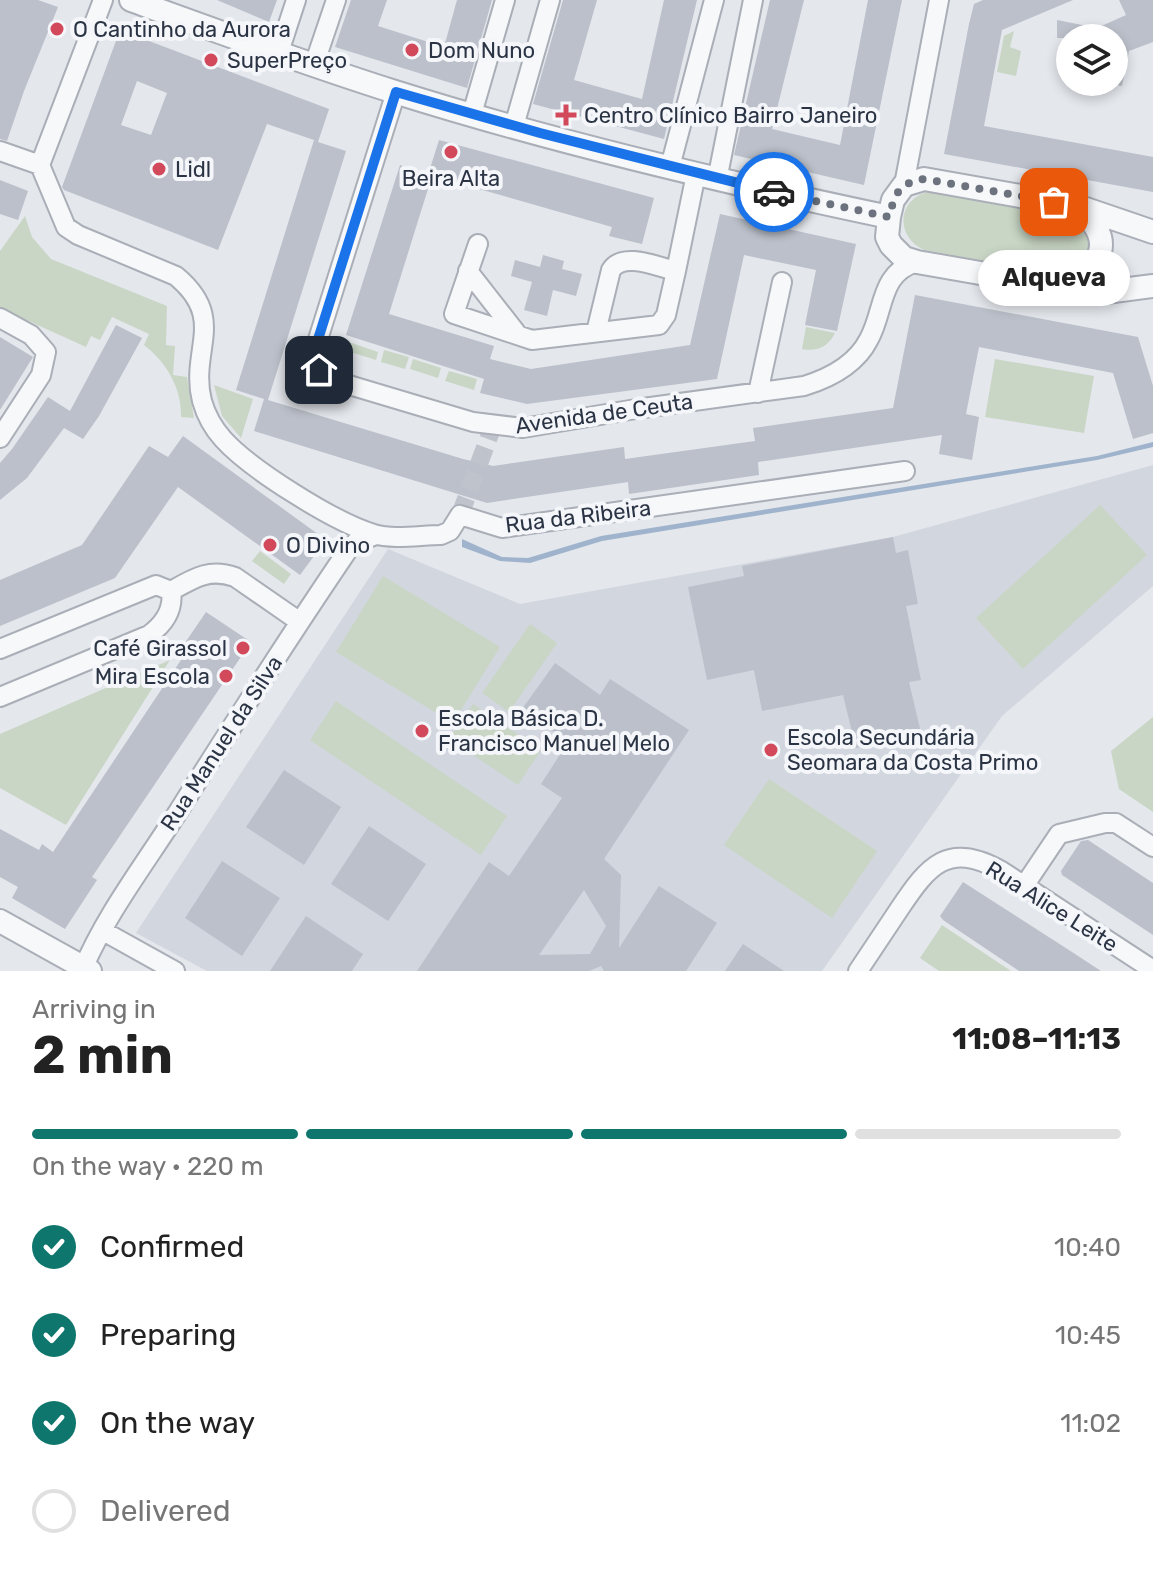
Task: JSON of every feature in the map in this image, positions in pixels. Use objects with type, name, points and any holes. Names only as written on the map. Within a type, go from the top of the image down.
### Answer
[{"type":"street","points":[[0,151],[40,165],[103,0]]},
{"type":"street","points":[[131,0],[314,65],[472,114],[707,177],[889,217]]},
{"type":"street","points":[[279,52],[296,0]]},
{"type":"street","points":[[314,65],[336,0]]},
{"type":"street","points":[[472,114],[505,0]]},
{"type":"street","points":[[514,126],[550,0]]},
{"type":"street","points":[[670,167],[714,0]]},
{"type":"street","points":[[478,244],[454,314],[532,340],[659,325],[666,315],[676,271],[707,177],[753,0]]},
{"type":"street","points":[[942,1],[904,185],[893,200],[889,217],[887,237],[891,245],[904,258],[917,262],[1066,288],[1106,292],[1153,286]]},
{"type":"street","name":"Avenida de Ceuta","points":[[396,92],[314,352],[315,363],[329,379],[473,422],[523,428],[804,386],[827,379],[859,354],[870,338],[885,291],[894,276],[902,266],[917,262]]},
{"type":"street","name":"Rua da Ribeira","points":[[40,165],[66,227],[78,235],[176,276],[188,286],[202,310],[205,323],[202,401],[213,426],[223,439],[239,454],[295,493],[338,519],[376,535],[441,535],[450,531],[460,515],[502,528],[905,471]]},
{"type":"street","points":[[904,185],[924,179],[1077,206],[1153,232]]},
{"type":"street","points":[[1066,288],[1087,275],[1101,252],[1101,239],[1093,220],[1077,206]]},
{"type":"street","points":[[596,332],[615,264],[623,260],[676,271]]},
{"type":"street","points":[[468,271],[518,335]]},
{"type":"street","points":[[758,393],[782,282]]},
{"type":"street","points":[[0,318],[31,335],[46,352],[41,375],[0,438]]},
{"type":"street","name":"Rua Manuel da Silva","points":[[85,970],[103,931],[348,550],[356,542],[376,535]]},
{"type":"street","points":[[171,591],[200,575],[223,573],[235,577],[300,622]]},
{"type":"street","points":[[0,649],[156,585],[171,591]]},
{"type":"street","points":[[0,697],[149,635],[159,628],[170,610],[173,601],[171,591]]},
{"type":"street","points":[[1024,886],[1059,834],[1116,823],[1153,847]]},
{"type":"street","name":"Rua Alice Leite","points":[[858,971],[921,877],[937,864],[961,858],[987,863],[1153,970]]},
{"type":"street","points":[[0,921],[85,970]]},
{"type":"street","points":[[103,931],[175,971]]},
{"type":"shaded area","name":"Escola Secundária Seomara da Costa Primo","points":[[1153,465],[1153,586],[1002,716],[822,971],[207,971],[136,933],[388,549],[520,604],[893,537]]},
{"type":"green space","points":[[1014,31],[1010,47],[1021,51],[1016,76],[997,72],[1004,36]]},
{"type":"green space","points":[[934,191],[1074,216],[1088,233],[1088,255],[1074,271],[1052,274],[924,250],[907,235],[904,216],[913,199]]},
{"type":"green space","points":[[25,216],[32,237],[51,259],[167,306],[166,345],[175,346],[173,375],[187,377],[194,418],[181,417],[179,396],[171,376],[144,345],[149,334],[112,317],[100,340],[91,336],[86,347],[0,308],[0,251]]},
{"type":"green space","points":[[806,327],[835,333],[822,347],[802,349]]},
{"type":"green space","points":[[349,342],[378,352],[376,360],[347,351]]},
{"type":"green space","points":[[384,350],[409,357],[405,369],[381,362]]},
{"type":"green space","points":[[413,359],[441,368],[438,378],[410,369]]},
{"type":"green space","points":[[995,359],[1094,376],[1084,433],[985,417]]},
{"type":"green space","points":[[449,371],[477,379],[474,390],[445,381]]},
{"type":"green space","points":[[214,385],[253,399],[241,438],[222,416]]},
{"type":"green space","points":[[1100,505],[1147,555],[1023,669],[976,618]]},
{"type":"green space","points":[[260,551],[291,574],[284,584],[252,561]]},
{"type":"green space","points":[[383,576],[500,647],[453,723],[336,652]]},
{"type":"green space","points":[[530,624],[557,643],[509,712],[482,693]]},
{"type":"green space","points":[[170,660],[66,825],[0,788],[0,734]]},
{"type":"green space","points":[[336,701],[507,816],[481,855],[310,740]]},
{"type":"green space","points":[[473,704],[541,750],[518,785],[449,739]]},
{"type":"green space","points":[[1153,717],[1153,812],[1119,789],[1111,751]]},
{"type":"green space","points":[[769,779],[877,851],[832,918],[724,845]]},
{"type":"green space","points":[[942,925],[1011,971],[939,971],[920,958]]},
{"type":"water","points":[[1153,442],[1153,447],[1097,460],[602,541],[530,563],[500,561],[462,547],[462,539],[502,557],[528,558],[601,536],[1097,456]]},
{"type":"building","points":[[0,0],[38,0],[58,7],[7,141],[0,139]]},
{"type":"building","points":[[217,0],[277,0],[269,22]]},
{"type":"building","points":[[351,0],[387,0],[378,26],[444,47],[457,0],[492,0],[467,88],[335,47]]},
{"type":"building","points":[[563,0],[597,0],[574,80],[642,99],[664,0],[697,0],[664,139],[533,104]]},
{"type":"building","points":[[770,0],[804,0],[772,129],[840,145],[868,0],[902,0],[864,185],[734,155]]},
{"type":"building","points":[[983,0],[1073,0],[1002,30],[984,126],[1153,157],[1153,192],[944,154],[974,4]]},
{"type":"building","points":[[1119,0],[1153,0],[1153,42],[1129,51],[1128,56],[1128,24],[1106,24],[1126,15]]},
{"type":"building","points":[[120,30],[329,109],[318,142],[346,151],[268,400],[493,466],[624,447],[625,459],[755,441],[753,428],[893,408],[915,295],[1138,337],[1153,386],[1153,433],[1133,439],[1113,373],[979,347],[966,414],[979,417],[972,460],[939,454],[942,435],[758,462],[759,475],[629,494],[628,482],[487,503],[254,431],[264,399],[236,390],[314,140],[267,124],[218,250],[62,187]],"holes":[[[137,81],[167,93],[151,135],[121,125]]]},
{"type":"building","points":[[439,140],[654,198],[642,244],[609,236],[612,227],[430,175],[389,314],[494,346],[490,359],[531,369],[690,345],[720,214],[856,244],[837,331],[805,325],[816,270],[744,255],[717,379],[527,404],[480,393],[484,379],[346,335],[400,165],[428,175]]},
{"type":"building","points":[[0,180],[28,191],[18,220],[0,214]]},
{"type":"building","points":[[543,255],[564,261],[562,269],[582,274],[576,296],[553,290],[547,316],[524,310],[532,282],[511,276],[515,260],[540,267]]},
{"type":"building","points":[[116,325],[142,338],[99,416],[83,439],[64,428],[27,478],[0,500],[0,463],[48,397],[70,411]]},
{"type":"building","points":[[0,337],[33,357],[0,410]]},
{"type":"building","points":[[183,436],[326,540],[300,575],[178,487],[115,578],[0,626],[0,580],[82,545],[149,446],[168,457]]},
{"type":"building","points":[[893,537],[896,553],[908,550],[918,604],[906,606],[921,680],[909,682],[921,733],[856,748],[843,695],[762,711],[754,670],[707,680],[688,587],[744,576],[742,566]]},
{"type":"building","points":[[206,612],[251,642],[92,877],[97,880],[65,929],[12,898],[18,887],[0,877],[0,829],[39,850],[42,844],[53,852],[183,657],[178,653]]},
{"type":"building","points":[[555,663],[600,695],[610,679],[689,730],[604,859],[621,875],[619,948],[659,886],[717,923],[686,971],[604,971],[601,966],[589,971],[417,971],[489,862],[509,876],[562,798],[541,784],[568,742],[522,709]],"holes":[[[584,890],[606,926],[590,954],[539,955]]]},
{"type":"building","points":[[284,770],[341,807],[304,865],[246,827]]},
{"type":"building","points":[[369,826],[426,864],[388,921],[331,884]]},
{"type":"building","points":[[1088,840],[1153,883],[1153,935],[1062,875],[1061,871],[1081,841]]},
{"type":"building","points":[[222,861],[280,898],[242,956],[185,918]]},
{"type":"building","points":[[963,882],[1101,971],[1019,971],[940,916]]},
{"type":"building","points":[[306,916],[363,954],[352,971],[270,971]]},
{"type":"building","points":[[743,944],[784,971],[725,971]]},
{"type":"tunnel","points":[[460,515],[493,426]]},
{"type":"way so far","points":[[774,192],[889,217],[893,200],[904,185],[924,179],[1054,202]]},
{"type":"place","name":"O Cantinho da Aurora","points":[[57,29]]},
{"type":"place","name":"Dom Nuno","points":[[412,50]]},
{"type":"place","name":"SuperPreço","points":[[211,60]]},
{"type":"place","name":"Centro Clínico Bairro Janeiro","points":[[566,115]]},
{"type":"place","name":"Beira Alta","points":[[451,152]]},
{"type":"place","name":"Lidl","points":[[159,169]]},
{"type":"place","name":"Alqueva","points":[[1054,202]]},
{"type":"place","name":"O Divino","points":[[270,545]]},
{"type":"place","name":"Café Girassol","points":[[243,648]]},
{"type":"place","name":"Mira Escola","points":[[226,676]]},
{"type":"place","name":"Escola Básica D. Francisco Manuel Melo","points":[[422,731]]},
{"type":"place","name":"Escola Secundária Seomara da Costa Primo","points":[[771,750]]},
{"type":"route","points":[[319,370],[314,352],[396,92],[717,180],[774,192]]}]
